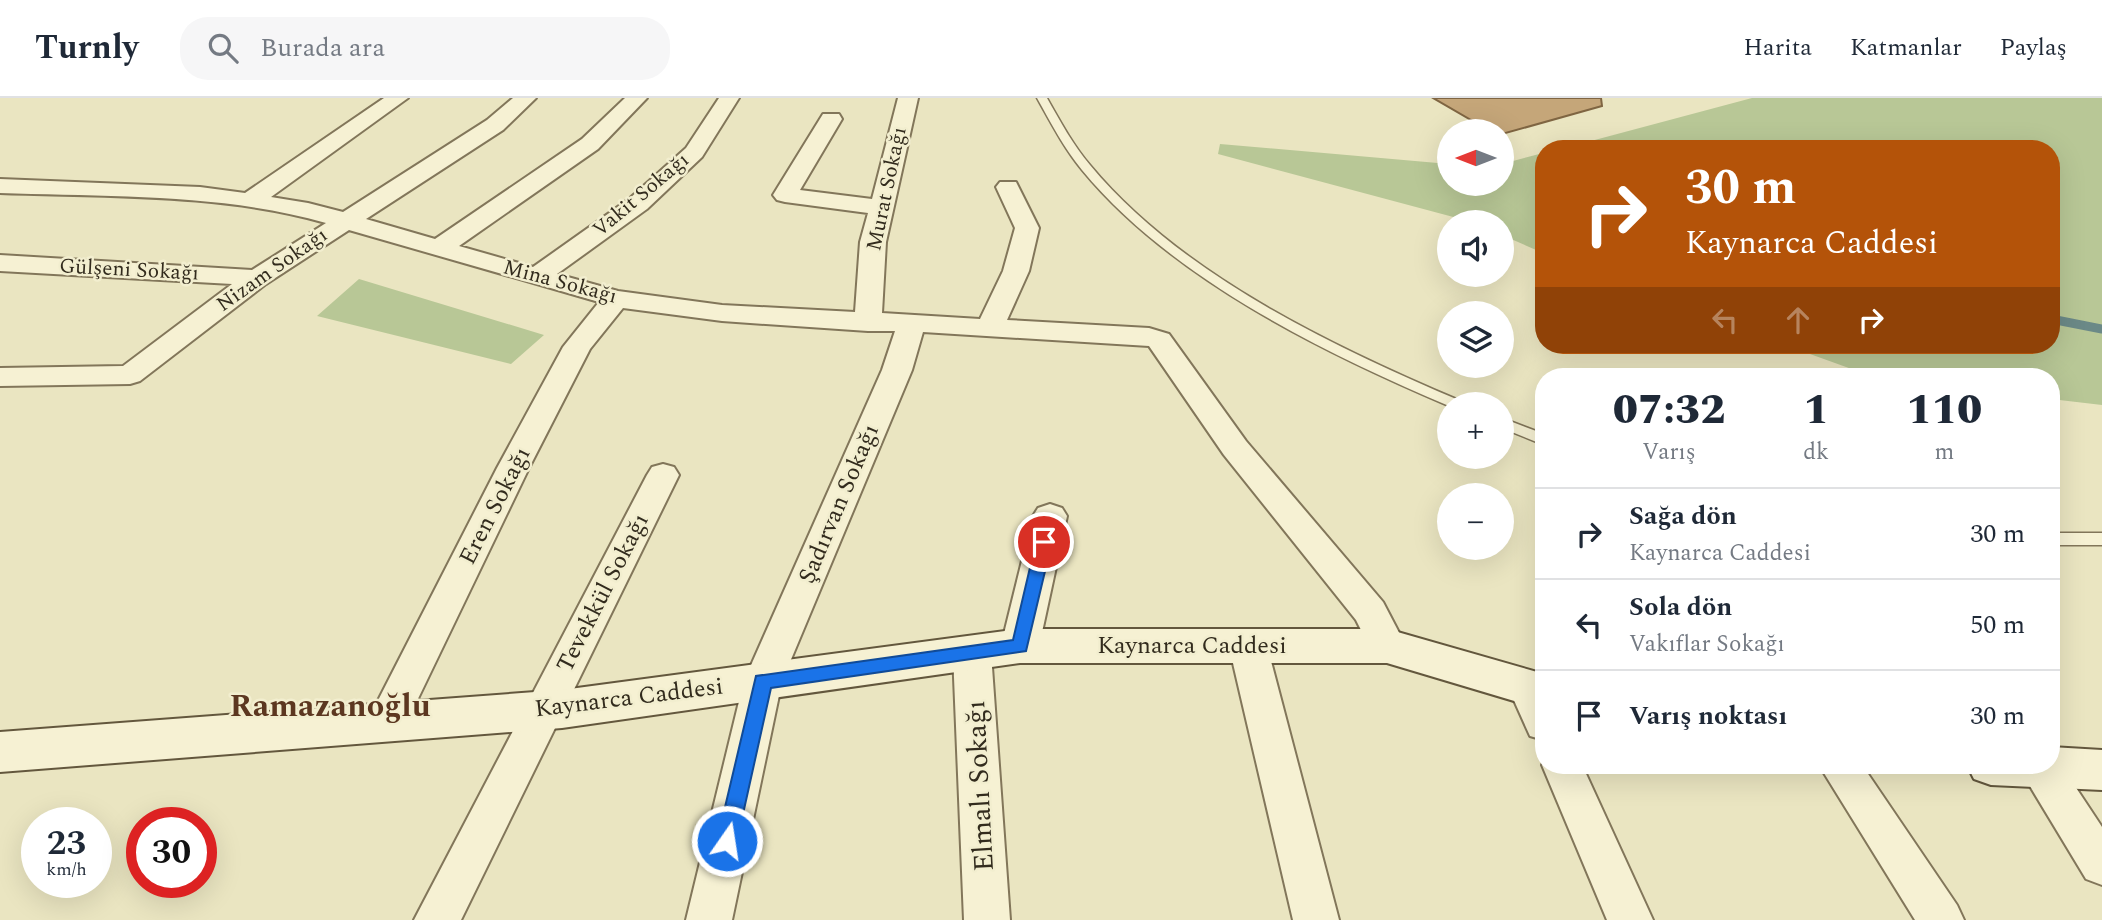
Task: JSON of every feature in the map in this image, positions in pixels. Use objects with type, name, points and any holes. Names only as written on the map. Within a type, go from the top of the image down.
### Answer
[{"type":"main road","name":"Kaynarca Caddesi","points":[[0,752],[542,710],[1020,646],[1387,646],[1535,700]]},
{"type":"main road","points":[[2060,769],[2102,770]]},
{"type":"street","points":[[250,201],[398,98]]},
{"type":"street","name":"Nizam Sokağı","points":[[0,377],[130,375],[257,278],[343,220],[495,125],[526,98]]},
{"type":"street","points":[[439,248],[590,144],[637,98]]},
{"type":"street","name":"Vakit Sokağı","points":[[537,276],[638,204],[694,152],[729,98]]},
{"type":"street","name":"Murat Sokağı","points":[[868,323],[873,242],[908,98]]},
{"type":"street","points":[[831,119],[785,195],[881,207]]},
{"type":"street","name":"Mina Sokağı","points":[[1,185],[200,194],[308,210],[616,299],[722,313],[868,323],[1149,336],[1159,340],[1235,447],[1370,612],[1387,646]]},
{"type":"street","points":[[989,329],[1016,271],[1027,228],[1008,187]]},
{"type":"street","name":"Gülşeni Sokağı","points":[[0,263],[257,278]]},
{"type":"street","name":"Eren Sokağı","points":[[387,722],[513,468],[577,347],[616,299]]},
{"type":"street","name":"Şadırvan Sokağı","points":[[709,920],[763,681],[897,370],[911,325]]},
{"type":"street","name":"Tevekkül Sokağı","points":[[437,920],[663,475]]},
{"type":"street","points":[[1020,646],[1050,516]]},
{"type":"street","points":[[1248,646],[1316,920]]},
{"type":"street","name":"Elmalı Sokağı","points":[[972,653],[988,920]]},
{"type":"street","points":[[1566,774],[1630,920]]},
{"type":"street","points":[[1845,774],[1941,920]]},
{"type":"street","points":[[2044,774],[2102,865]]},
{"type":"lane","points":[[1042,98],[1082,163],[1157,236],[1195,265],[1295,329],[1437,395]]},
{"type":"lane","points":[[1514,428],[1535,436]]},
{"type":"lane","points":[[2060,539],[2102,539]]},
{"type":"green space","points":[[1752,98],[2102,98],[2102,405],[2060,400],[2060,368],[1849,368],[1810,354],[2060,354],[2060,140],[1595,140]]},
{"type":"green space","points":[[1220,144],[1437,163],[1437,196],[1514,196],[1514,161],[1535,155],[1535,249],[1514,240],[1514,210],[1437,210],[1437,213],[1218,154]]},
{"type":"green space","points":[[359,279],[544,335],[511,364],[317,316]]},
{"type":"building","points":[[1433,98],[1601,98],[1602,106],[1514,131],[1514,119],[1469,119]]},
{"type":"waterway","points":[[2060,321],[2102,329]]},
{"type":"district","name":"Ramazanoğlu","points":[[330,706]]},
{"type":"route","points":[[727,841],[763,681],[1020,646],[1044,542]]}]
